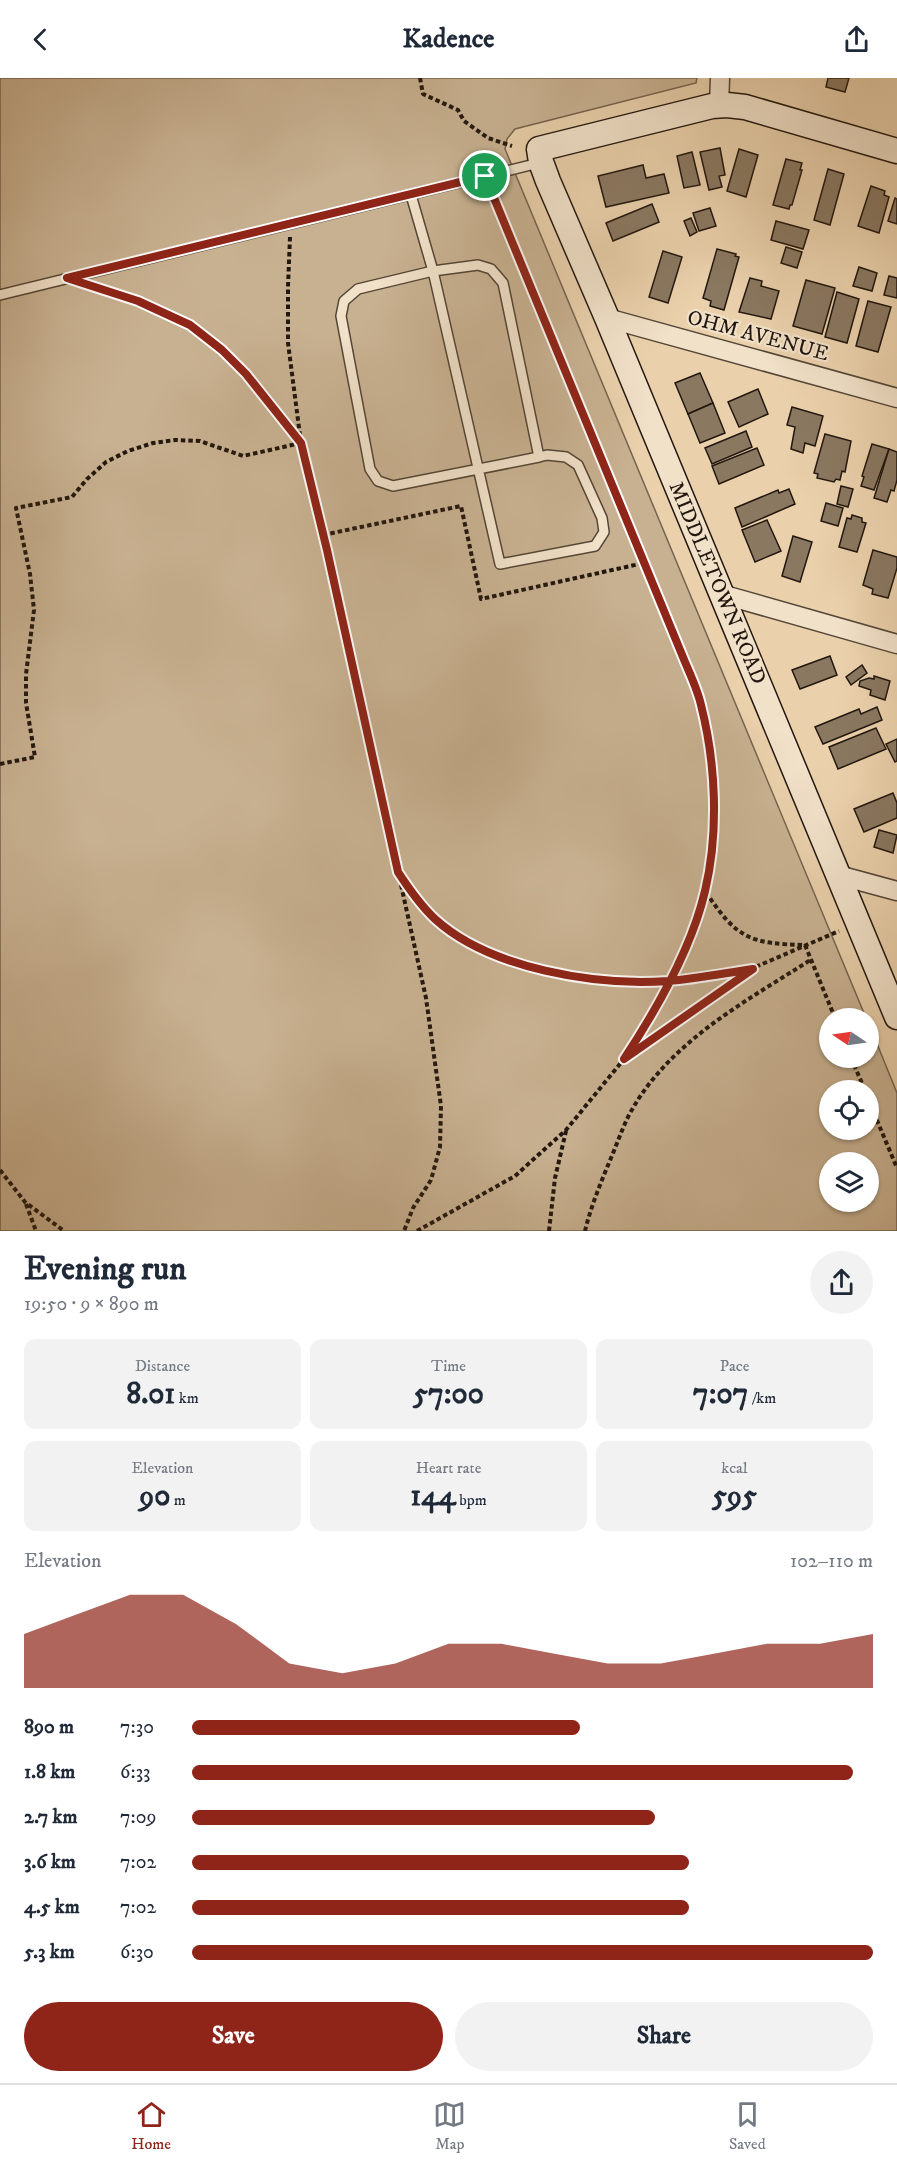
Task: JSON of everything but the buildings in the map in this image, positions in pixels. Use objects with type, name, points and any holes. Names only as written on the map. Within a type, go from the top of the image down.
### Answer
[{"type":"street","points":[[719,105],[720,78]]},
{"type":"street","points":[[540,155],[719,105],[745,107],[897,151]]},
{"type":"street","name":"MIDDLETOWN ROAD","points":[[540,155],[897,1017]]},
{"type":"street","name":"OHM AVENUE","points":[[607,318],[897,398]]},
{"type":"street","points":[[721,594],[897,644]]},
{"type":"street","points":[[838,875],[897,891]]},
{"type":"lane","points":[[0,294],[485,176],[540,155]]},
{"type":"lane","points":[[411,195],[433,271],[478,470],[500,564],[595,546],[604,532],[602,518],[578,465],[566,457],[547,455],[538,457],[478,470],[393,486],[378,481],[370,470],[341,316],[344,302],[358,289],[433,271],[478,264],[491,269],[503,283],[538,457]]},
{"type":"path","points":[[420,78],[423,94],[458,110],[464,121],[488,138],[512,146]]},
{"type":"path","points":[[417,1231],[514,1176],[566,1130],[624,1059],[649,1021],[689,937],[705,891],[713,836],[713,781],[701,704],[485,176]]},
{"type":"path","points":[[291,224],[288,343],[301,443],[426,998],[441,1106],[440,1147],[431,1180],[413,1208],[404,1231]]},
{"type":"path","points":[[67,278],[138,301],[190,325],[222,350],[246,374],[301,443]]},
{"type":"path","points":[[0,764],[35,757],[26,703],[26,674],[34,610],[30,574],[16,508],[72,497],[106,462],[128,451],[153,443],[174,440],[200,441],[243,456],[301,443]]},
{"type":"path","points":[[398,872],[415,898],[460,938],[488,952],[530,967],[586,979],[635,982],[669,981],[753,969]]},
{"type":"path","points":[[705,891],[718,911],[735,928],[752,939],[770,944],[804,945]]},
{"type":"path","points":[[624,1059],[753,969],[804,945],[858,924]]},
{"type":"path","points":[[804,945],[812,959],[831,1008]]},
{"type":"path","points":[[585,1231],[589,1213],[629,1115],[653,1079],[681,1050],[717,1020],[812,959]]},
{"type":"path","points":[[879,1125],[897,1168]]},
{"type":"path","points":[[549,1231],[555,1178],[566,1130]]},
{"type":"path","points":[[0,1170],[25,1202],[64,1231]]},
{"type":"path","points":[[25,1202],[36,1231]]},
{"type":"shaded area","points":[[0,78],[697,78],[696,83],[515,129],[507,139],[505,149],[862,1008],[819,1008],[819,1068],[879,1068],[879,1049],[897,1093],[897,1231],[0,1231]]},
{"type":"route","points":[[485,176],[67,278],[138,301],[190,325],[222,350],[246,374],[301,443],[398,872],[415,898],[460,938],[488,952],[530,967],[586,979],[635,982],[669,981],[753,969],[624,1059],[649,1021],[669,981],[689,937],[705,891],[713,836],[713,781],[708,741],[701,704],[685,662],[485,176]]}]
